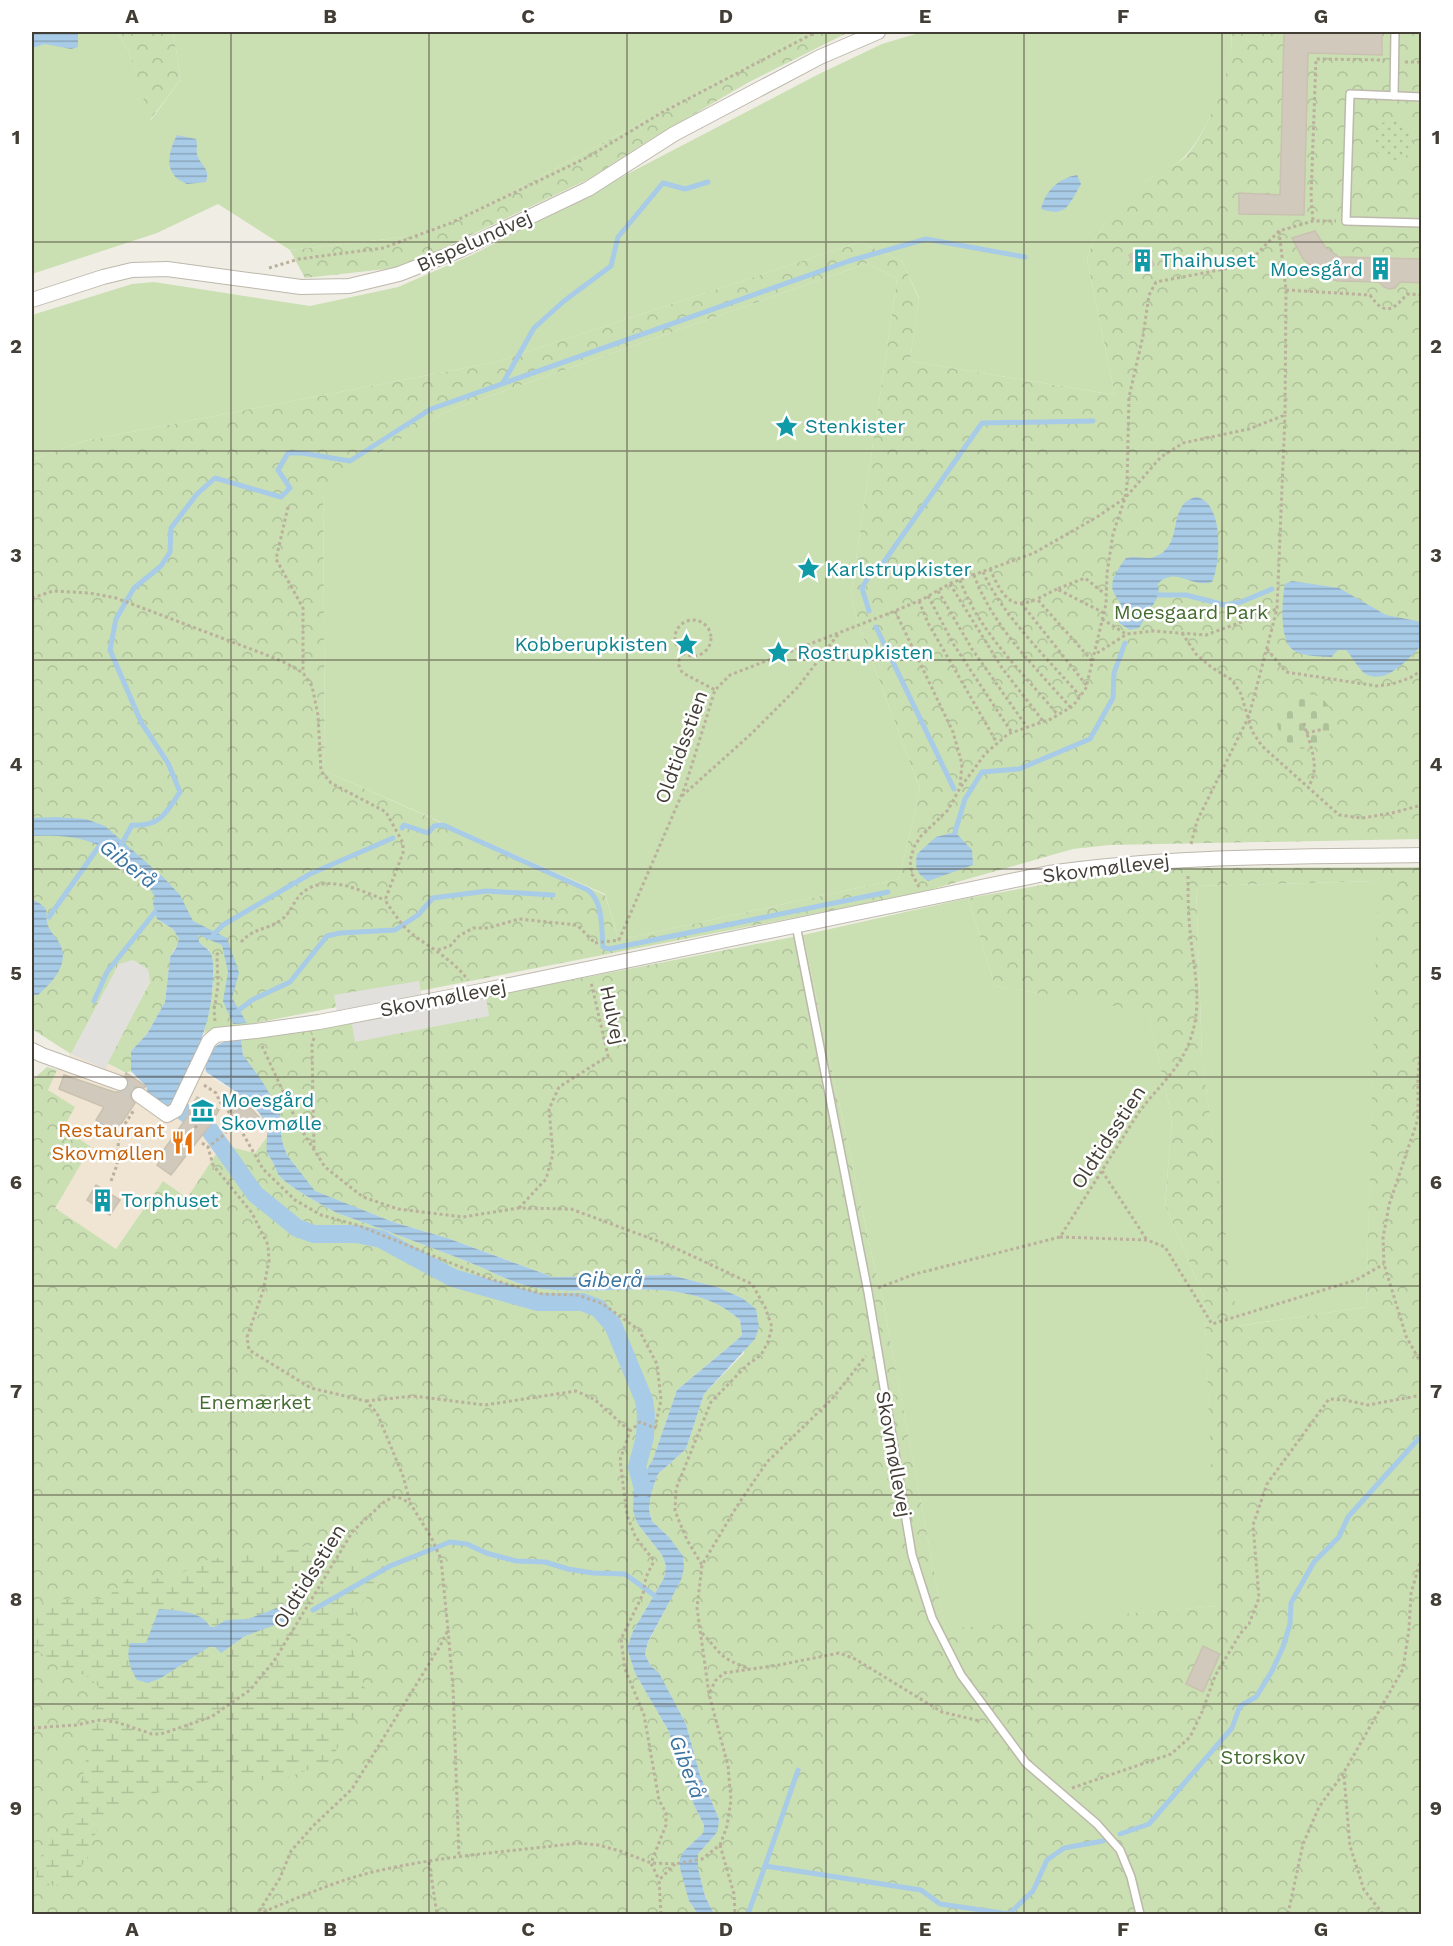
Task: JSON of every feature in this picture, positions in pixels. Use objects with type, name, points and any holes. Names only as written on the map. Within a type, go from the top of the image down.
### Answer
[{"type":"street","name":"Bispelundvej","points":[[32,300],[132,270],[167,269],[301,287],[349,286],[399,274],[459,251],[588,189],[674,134],[820,57],[878,32]]},
{"type":"street","name":"Skovmøllevej","points":[[213,1038],[318,1022],[476,992],[1049,873],[1105,865],[1187,859],[1422,855]]},
{"type":"street","points":[[141,1096],[167,1114],[173,1113],[213,1038]]},
{"type":"street","points":[[32,1050],[120,1083]]},
{"type":"lane","points":[[1394,96],[1395,32]]},
{"type":"lane","points":[[1422,97],[1350,94],[1346,220],[1422,223]]},
{"type":"lane","name":"Skovmøllevej","points":[[796,925],[868,1292],[912,1555],[932,1618],[961,1675],[1000,1731],[1026,1763],[1097,1824],[1120,1850],[1131,1877],[1140,1914]]},
{"type":"path","points":[[268,268],[299,259],[383,248],[451,224],[588,157],[661,113],[816,32]]},
{"type":"path","points":[[1313,220],[1311,197],[1316,59],[1388,60],[1389,58]]},
{"type":"path","points":[[918,886],[912,874],[910,861],[914,847],[921,836],[948,810],[960,788],[986,754],[1012,733],[1043,722],[1071,708],[1087,686],[1104,613],[1113,534],[1125,498],[1129,397],[1143,336],[1149,295],[1156,282],[1235,267],[1251,260],[1279,231],[1313,220],[1346,220]]},
{"type":"path","name":"Oldtidsstien","points":[[1060,1238],[1139,1112],[1172,1074],[1190,1041],[1199,1006],[1190,929],[1187,859],[1197,820],[1249,716],[1277,609],[1285,416],[1286,290],[1279,231]]},
{"type":"path","points":[[1286,290],[1370,295],[1377,306],[1387,310],[1397,307],[1407,294],[1422,295]]},
{"type":"path","points":[[1125,498],[1161,457],[1184,443],[1249,429],[1285,416]]},
{"type":"path","name":"Oldtidsstien","points":[[437,950],[450,946],[459,936],[473,928],[488,928],[519,920],[577,925],[595,943],[619,940],[680,797],[715,690],[730,675],[895,611],[950,584],[1034,553],[1125,498]]},
{"type":"path","points":[[288,507],[276,559],[303,608],[303,673]]},
{"type":"path","points":[[990,569],[999,588],[1013,603],[1037,599],[1085,578],[1106,594]]},
{"type":"path","points":[[983,572],[996,596],[1036,647],[1080,696]]},
{"type":"path","points":[[974,575],[981,596],[995,618],[1071,708]]},
{"type":"path","points":[[960,580],[978,616],[997,643],[1058,715]]},
{"type":"path","points":[[950,584],[997,661],[1043,722]]},
{"type":"path","points":[[1057,589],[1104,613]]},
{"type":"path","points":[[32,598],[53,591],[90,593],[116,598],[264,654],[303,673],[312,686],[318,715],[321,771],[331,783],[386,812],[403,843],[403,853],[385,900]]},
{"type":"path","points":[[938,591],[972,649],[1027,728]]},
{"type":"path","points":[[928,596],[954,645],[1012,733]]},
{"type":"path","points":[[1037,599],[1093,663]]},
{"type":"path","points":[[919,601],[928,623],[997,743]]},
{"type":"path","points":[[1021,603],[1087,686]]},
{"type":"path","points":[[1096,653],[1127,634],[1154,631],[1206,635],[1277,609]]},
{"type":"path","points":[[895,611],[953,732],[962,764],[960,788]]},
{"type":"path","points":[[1102,619],[1127,634]]},
{"type":"path","points":[[695,620],[706,626],[711,642],[704,653],[693,657],[682,653],[678,649],[675,637],[679,627],[695,620]]},
{"type":"path","points":[[680,797],[751,734],[798,687],[840,631]]},
{"type":"path","points":[[1182,633],[1196,654],[1232,680],[1241,694],[1252,731],[1262,746],[1339,815],[1362,818],[1422,805]]},
{"type":"path","points":[[1267,649],[1286,672],[1377,686],[1410,678],[1422,670]]},
{"type":"path","points":[[682,653],[678,660],[679,668],[683,673],[715,690]]},
{"type":"path","points":[[1304,723],[1315,767],[1308,786]]},
{"type":"path","points":[[1306,733],[1324,729]]},
{"type":"path","points":[[241,942],[250,933],[272,926],[288,914],[298,896],[312,885],[342,884],[385,900],[398,920],[411,933],[459,968],[476,992]]},
{"type":"path","points":[[213,1038],[219,951]]},
{"type":"path","name":"Hulvej","points":[[519,1208],[546,1179],[553,1154],[549,1109],[559,1087],[608,1056],[587,968]]},
{"type":"path","points":[[314,1150],[312,1046],[318,1022]]},
{"type":"path","points":[[255,1031],[299,1126],[314,1150],[326,1167],[363,1197],[398,1209],[463,1217],[519,1208],[571,1209],[671,1246],[752,1284],[765,1307],[772,1327],[768,1342],[761,1355],[747,1365],[711,1402],[676,1489],[675,1511],[687,1540],[702,1565]]},
{"type":"path","points":[[1422,1032],[1418,1076],[1420,1102],[1418,1119],[1389,1205],[1383,1238],[1384,1264],[1406,1336],[1422,1365]]},
{"type":"path","points":[[194,1071],[216,1094],[234,1118],[263,1169],[295,1200],[321,1215],[371,1231],[490,1279],[542,1294],[578,1295],[603,1304],[639,1330],[657,1364],[661,1400],[655,1428],[639,1422],[630,1431],[620,1460],[627,1515],[635,1536],[654,1561],[646,1577],[643,1594],[621,1639],[625,1669],[644,1715],[659,1800],[666,1813],[666,1825],[651,1863],[659,1880],[661,1914]]},
{"type":"path","points":[[111,1181],[117,1165],[119,1133],[141,1096]]},
{"type":"path","points":[[208,1148],[225,1134],[234,1118]]},
{"type":"path","points":[[195,1128],[201,1120]]},
{"type":"path","points":[[201,1143],[208,1148],[213,1165],[252,1213],[268,1245],[263,1291],[247,1336],[249,1350],[311,1388],[366,1401],[413,1396],[484,1405],[576,1391],[594,1399],[630,1431]]},
{"type":"path","points":[[1102,1171],[1147,1240]]},
{"type":"path","points":[[868,1292],[915,1274],[1060,1238],[1147,1240],[1165,1247],[1212,1324],[1356,1281],[1384,1264]]},
{"type":"path","points":[[258,1914],[327,1886],[367,1874],[459,1856],[578,1844],[598,1845],[651,1863],[675,1864],[702,1859],[720,1845],[728,1826],[731,1800],[728,1766],[709,1694],[698,1608],[702,1565],[737,1506],[767,1462],[832,1399],[875,1344]]},
{"type":"path","points":[[1059,1793],[1170,1754],[1190,1737],[1215,1676],[1240,1634],[1249,1624],[1259,1598],[1253,1525],[1267,1484],[1329,1400],[1345,1400],[1368,1405],[1422,1395]]},
{"type":"path","points":[[366,1401],[377,1413],[403,1476],[410,1503],[441,1559],[453,1687],[459,1856]]},
{"type":"path","name":"Oldtidsstien","points":[[32,1728],[76,1725],[100,1720],[137,1728],[152,1734],[161,1734],[211,1717],[250,1690],[273,1661],[353,1531],[384,1502],[393,1497],[410,1503]]},
{"type":"path","points":[[1287,1914],[1303,1844],[1318,1807],[1343,1774],[1402,1669],[1409,1629],[1411,1593],[1422,1556]]},
{"type":"path","points":[[258,1914],[280,1878],[291,1851],[313,1826],[352,1789],[448,1630]]},
{"type":"path","points":[[701,1632],[725,1660],[752,1670]]},
{"type":"path","points":[[709,1694],[719,1676],[724,1673],[752,1670],[839,1653],[855,1659],[942,1712],[977,1720],[1000,1731]]},
{"type":"path","points":[[1343,1774],[1350,1846],[1364,1890],[1383,1914]]},
{"type":"path","points":[[720,1845],[734,1894],[735,1914]]},
{"type":"path","points":[[429,1862],[438,1914]]},
{"type":"path","points":[[659,1880],[675,1864]]},
{"type":"shaded area","points":[[133,960],[148,969],[150,981],[105,1069],[71,1054],[119,964]]},
{"type":"shaded area","points":[[119,964],[108,1064],[146,1086],[148,1094],[190,1065],[243,1097],[264,1120],[268,1136],[255,1153],[222,1146],[187,1198],[162,1182],[116,1249],[54,1208],[90,1147],[63,1128],[48,1090],[57,1070],[71,1053]]},
{"type":"shaded area","points":[[419,981],[422,999],[337,1013],[334,995]]},
{"type":"shaded area","points":[[486,997],[489,1016],[355,1042],[352,1024]]},
{"type":"green space","points":[[32,32],[117,32],[129,52],[151,120],[181,79],[173,32],[809,32],[469,215],[414,236],[290,250],[218,204],[157,233],[32,274]]},
{"type":"green space","points":[[117,32],[173,32],[181,79],[150,120],[129,52]]},
{"type":"green space","points":[[809,32],[849,32],[749,82],[648,141],[589,179],[437,251],[395,268],[305,278],[290,250],[414,236],[469,215]]},
{"type":"green space","points":[[922,32],[1232,32],[1231,55],[1225,79],[1214,108],[1193,147],[1177,162],[1147,180],[1129,195],[1103,227],[1090,249],[1087,260],[1115,395],[910,361],[919,298],[902,261],[860,242],[496,362],[84,441],[32,460],[32,315],[132,284],[154,282],[310,306],[398,287],[474,254],[819,74],[882,44]]},
{"type":"green space","name":"Moesgaard Park","points":[[1232,32],[1421,32],[1421,839],[1110,845],[1073,849],[915,894],[204,1033],[213,987],[209,950],[157,919],[173,929],[180,940],[170,957],[165,1002],[147,1034],[131,1051],[131,1071],[126,1073],[107,1063],[150,982],[119,964],[71,1054],[32,1029],[32,460],[84,441],[496,362],[860,242],[902,261],[919,299],[910,361],[1115,395],[1087,260],[1090,249],[1119,204],[1138,186],[1183,159],[1198,140],[1223,83],[1231,56]],"holes":[[[868,263],[897,279],[851,594],[858,624],[920,789],[899,879],[619,940],[605,895],[325,771],[323,487],[445,412]]]},
{"type":"green space","points":[[1393,120],[1401,121],[1407,126],[1412,132],[1412,148],[1407,154],[1401,159],[1393,160],[1385,159],[1379,154],[1374,148],[1373,140],[1374,132],[1379,126],[1385,121]]},
{"type":"green space","points":[[868,263],[897,279],[851,594],[858,624],[920,789],[899,879],[619,940],[605,894],[325,771],[323,486],[445,412]]},
{"type":"green space","points":[[1299,693],[1311,693],[1321,697],[1329,705],[1333,721],[1329,737],[1321,745],[1311,749],[1299,749],[1289,745],[1281,737],[1277,727],[1277,715],[1281,705],[1289,697]]},
{"type":"green space","name":"Storskov","points":[[1421,867],[1421,1914],[714,1914],[705,1896],[698,1868],[698,1854],[715,1835],[719,1819],[700,1775],[686,1724],[659,1674],[650,1665],[645,1654],[648,1643],[679,1583],[668,1536],[652,1521],[649,1510],[651,1493],[658,1474],[686,1449],[704,1394],[744,1353],[742,1298],[717,1287],[671,1275],[553,1277],[450,1239],[393,1222],[314,1191],[287,1155],[282,1141],[282,1123],[243,1055],[241,1039],[337,1026],[803,935],[881,1291],[945,1629],[1217,1606],[1204,1297],[1165,1205],[1172,1119],[1148,1012],[995,986],[968,898],[1148,868]],"holes":[[[1378,881],[1366,1307],[1238,1326],[1202,1057],[1196,886]]]},
{"type":"green space","points":[[1379,881],[1366,1307],[1237,1326],[1202,1057],[1196,886]]},
{"type":"green space","points":[[968,898],[995,986],[1148,1011],[1172,1119],[1165,1205],[1204,1297],[1218,1606],[945,1630],[881,1291],[803,935]]},
{"type":"green space","name":"Enemærket","points":[[47,1067],[57,1070],[48,1090],[75,1107],[63,1128],[91,1147],[55,1208],[116,1249],[163,1181],[187,1198],[222,1145],[255,1153],[268,1136],[267,1154],[282,1179],[337,1213],[531,1287],[567,1291],[671,1291],[696,1296],[719,1305],[740,1320],[742,1335],[677,1390],[653,1459],[634,1492],[637,1523],[662,1555],[666,1566],[664,1578],[633,1631],[627,1648],[635,1673],[668,1730],[694,1805],[704,1825],[703,1833],[684,1851],[689,1901],[698,1914],[32,1914],[32,1080]]},
{"type":"green space","points":[[322,1545],[332,1550],[386,1563],[384,1578],[358,1607],[350,1622],[352,1648],[365,1689],[362,1707],[330,1762],[279,1780],[220,1780],[170,1789],[130,1801],[99,1824],[86,1860],[72,1878],[54,1886],[36,1878],[37,1862],[69,1816],[83,1775],[100,1689],[90,1679],[55,1664],[32,1647],[32,1618],[36,1617],[43,1601],[80,1598],[105,1599],[132,1575],[169,1580],[204,1561],[240,1553],[275,1554],[301,1547]]},
{"type":"water","points":[[32,32],[78,32],[78,47],[71,49],[45,44],[32,48]]},
{"type":"water","points":[[177,135],[196,139],[198,158],[207,173],[206,182],[187,184],[171,171],[169,160]]},
{"type":"water","points":[[1077,175],[1081,184],[1066,207],[1057,212],[1041,209],[1046,196],[1054,186],[1064,179]]},
{"type":"water","points":[[1196,497],[1205,501],[1212,509],[1216,521],[1218,548],[1212,582],[1198,583],[1177,577],[1164,579],[1158,584],[1159,595],[1139,628],[1130,630],[1119,623],[1121,605],[1112,587],[1116,573],[1126,558],[1151,558],[1164,552],[1170,544],[1181,508],[1187,501]]},
{"type":"water","points":[[1292,581],[1339,588],[1386,615],[1421,623],[1421,646],[1396,670],[1380,677],[1364,673],[1346,650],[1338,650],[1331,657],[1312,656],[1293,650],[1285,637],[1283,619],[1285,584]]},
{"type":"water","name":"Giberå","points":[[32,818],[86,819],[105,826],[180,895],[193,921],[227,938],[239,973],[232,998],[247,1023],[233,1024],[223,1001],[228,972],[222,945],[198,935],[199,942],[209,951],[212,959],[212,993],[209,1011],[200,1044],[169,1108],[148,1094],[146,1086],[131,1071],[131,1051],[147,1034],[165,1002],[170,957],[179,939],[173,929],[157,919],[153,903],[155,897],[145,882],[113,854],[81,839],[32,836]]},
{"type":"water","points":[[955,832],[972,850],[973,865],[928,881],[917,870],[917,854],[936,837]]},
{"type":"water","points":[[32,899],[46,909],[49,928],[59,942],[63,959],[58,972],[38,995],[32,995]]},
{"type":"water","name":"Giberå","points":[[241,1039],[243,1055],[280,1112],[282,1141],[287,1155],[315,1191],[393,1222],[450,1239],[553,1277],[671,1275],[717,1287],[742,1298],[756,1309],[759,1327],[755,1339],[704,1394],[686,1449],[658,1474],[651,1493],[649,1510],[652,1521],[668,1536],[683,1556],[684,1568],[681,1580],[648,1642],[645,1654],[650,1665],[659,1673],[686,1724],[700,1775],[719,1819],[715,1835],[698,1854],[698,1868],[705,1896],[714,1914],[698,1914],[689,1901],[680,1868],[680,1858],[703,1833],[704,1825],[694,1805],[668,1730],[635,1673],[627,1648],[633,1631],[664,1578],[666,1566],[662,1555],[637,1523],[633,1510],[634,1492],[653,1459],[677,1390],[742,1335],[740,1320],[719,1305],[696,1296],[671,1291],[567,1291],[531,1287],[337,1213],[315,1201],[278,1174],[267,1154],[267,1129],[260,1114],[238,1094],[206,1072],[207,1057],[214,1047],[227,1041]]},
{"type":"water","points":[[287,1606],[294,1611],[291,1619],[245,1636],[221,1653],[215,1647],[209,1647],[161,1678],[148,1683],[137,1680],[132,1671],[129,1662],[130,1643],[146,1643],[159,1609],[195,1615],[210,1627],[214,1627],[226,1620],[248,1619]]},
{"type":"building","points":[[1284,32],[1382,32],[1382,55],[1308,53],[1304,215],[1239,214],[1239,193],[1280,195]]},
{"type":"building","points":[[1315,231],[1325,247],[1339,257],[1422,259],[1422,283],[1400,282],[1395,288],[1389,289],[1379,282],[1337,281],[1322,275],[1303,259],[1292,238]]},
{"type":"building","name":"Thaihuset","points":[[1146,247],[1154,265],[1138,273],[1129,255]]},
{"type":"building","points":[[126,1073],[146,1086],[131,1090],[131,1098],[135,1103],[115,1133],[96,1120],[104,1107],[59,1089],[64,1075],[114,1092],[122,1092],[129,1085]]},
{"type":"building","name":"Restaurant Skovmøllen","points":[[197,1097],[219,1110],[171,1175],[157,1165],[166,1153],[163,1151],[190,1113],[188,1112]]},
{"type":"building","points":[[241,1098],[259,1117],[247,1128],[229,1109]]},
{"type":"building","name":"Torphuset","points":[[96,1185],[120,1200],[110,1215],[87,1200]]},
{"type":"building","points":[[1203,1646],[1220,1654],[1203,1692],[1186,1684]]},
{"type":"waterway","points":[[503,383],[534,328],[564,301],[611,266],[618,237],[663,183],[685,189],[708,182]]},
{"type":"waterway","name":"Giberå","points":[[120,847],[132,825],[149,824],[156,821],[166,812],[180,792],[168,763],[141,722],[110,650],[116,619],[134,588],[161,566],[170,552],[171,528],[197,494],[215,478],[281,497],[290,488],[278,470],[288,453],[350,461],[431,409],[849,261],[926,239],[1025,257]]},
{"type":"waterway","points":[[869,611],[862,588],[869,576],[876,573],[982,423],[1093,421]]},
{"type":"waterway","points":[[1159,595],[1186,595],[1225,605],[1241,602],[1272,589]]},
{"type":"waterway","points":[[876,627],[954,789]]},
{"type":"waterway","points":[[955,832],[965,799],[982,772],[1019,769],[1090,739],[1113,698],[1114,673],[1125,643]]},
{"type":"waterway","points":[[402,828],[404,825],[428,833],[434,826],[443,825],[588,890],[593,895],[599,909],[603,947],[609,949],[888,892]]},
{"type":"waterway","points":[[213,935],[223,925],[310,874],[393,838]]},
{"type":"waterway","name":"Giberå","points":[[49,917],[100,845]]},
{"type":"waterway","points":[[235,1013],[252,1000],[290,982],[327,936],[340,933],[395,930],[418,915],[433,898],[487,891],[553,895]]},
{"type":"waterway","points":[[94,1001],[107,972],[155,912]]},
{"type":"waterway","name":"Giberå","points":[[184,1112],[209,1129],[255,1194],[297,1228],[314,1234],[357,1234],[381,1239],[453,1278],[538,1302],[582,1302],[598,1308],[613,1325],[644,1400],[645,1437],[637,1467],[643,1489]]},
{"type":"waterway","points":[[1120,1834],[1149,1824],[1232,1728],[1240,1706],[1256,1697],[1283,1647],[1290,1624],[1291,1603],[1314,1562],[1339,1537],[1348,1517],[1422,1435]]},
{"type":"waterway","points":[[313,1610],[390,1566],[450,1542],[467,1544],[486,1553],[516,1561],[545,1562],[593,1573],[625,1574],[658,1598]]},
{"type":"waterway","points":[[765,1866],[798,1770]]},
{"type":"waterway","points":[[748,1914],[765,1866],[921,1890],[940,1904],[1009,1914],[1033,1891],[1047,1860],[1064,1848],[1103,1841]]},
{"type":"tunnel","points":[[120,1083],[139,1095]]},
{"type":"place","name":"Thaihuset","points":[[1142,260]]},
{"type":"place","name":"Moesgård","points":[[1381,269]]},
{"type":"place","name":"Stenkister","points":[[787,426]]},
{"type":"place","name":"Karlstrupkister","points":[[808,569]]},
{"type":"place","name":"Kobberupkisten","points":[[686,644]]},
{"type":"place","name":"Rostrupkisten","points":[[779,652]]},
{"type":"place","name":"Moesgård Skovmølle","points":[[203,1111]]},
{"type":"place","name":"Restaurant Skovmøllen","points":[[183,1142]]},
{"type":"place","name":"Torphuset","points":[[103,1200]]}]
